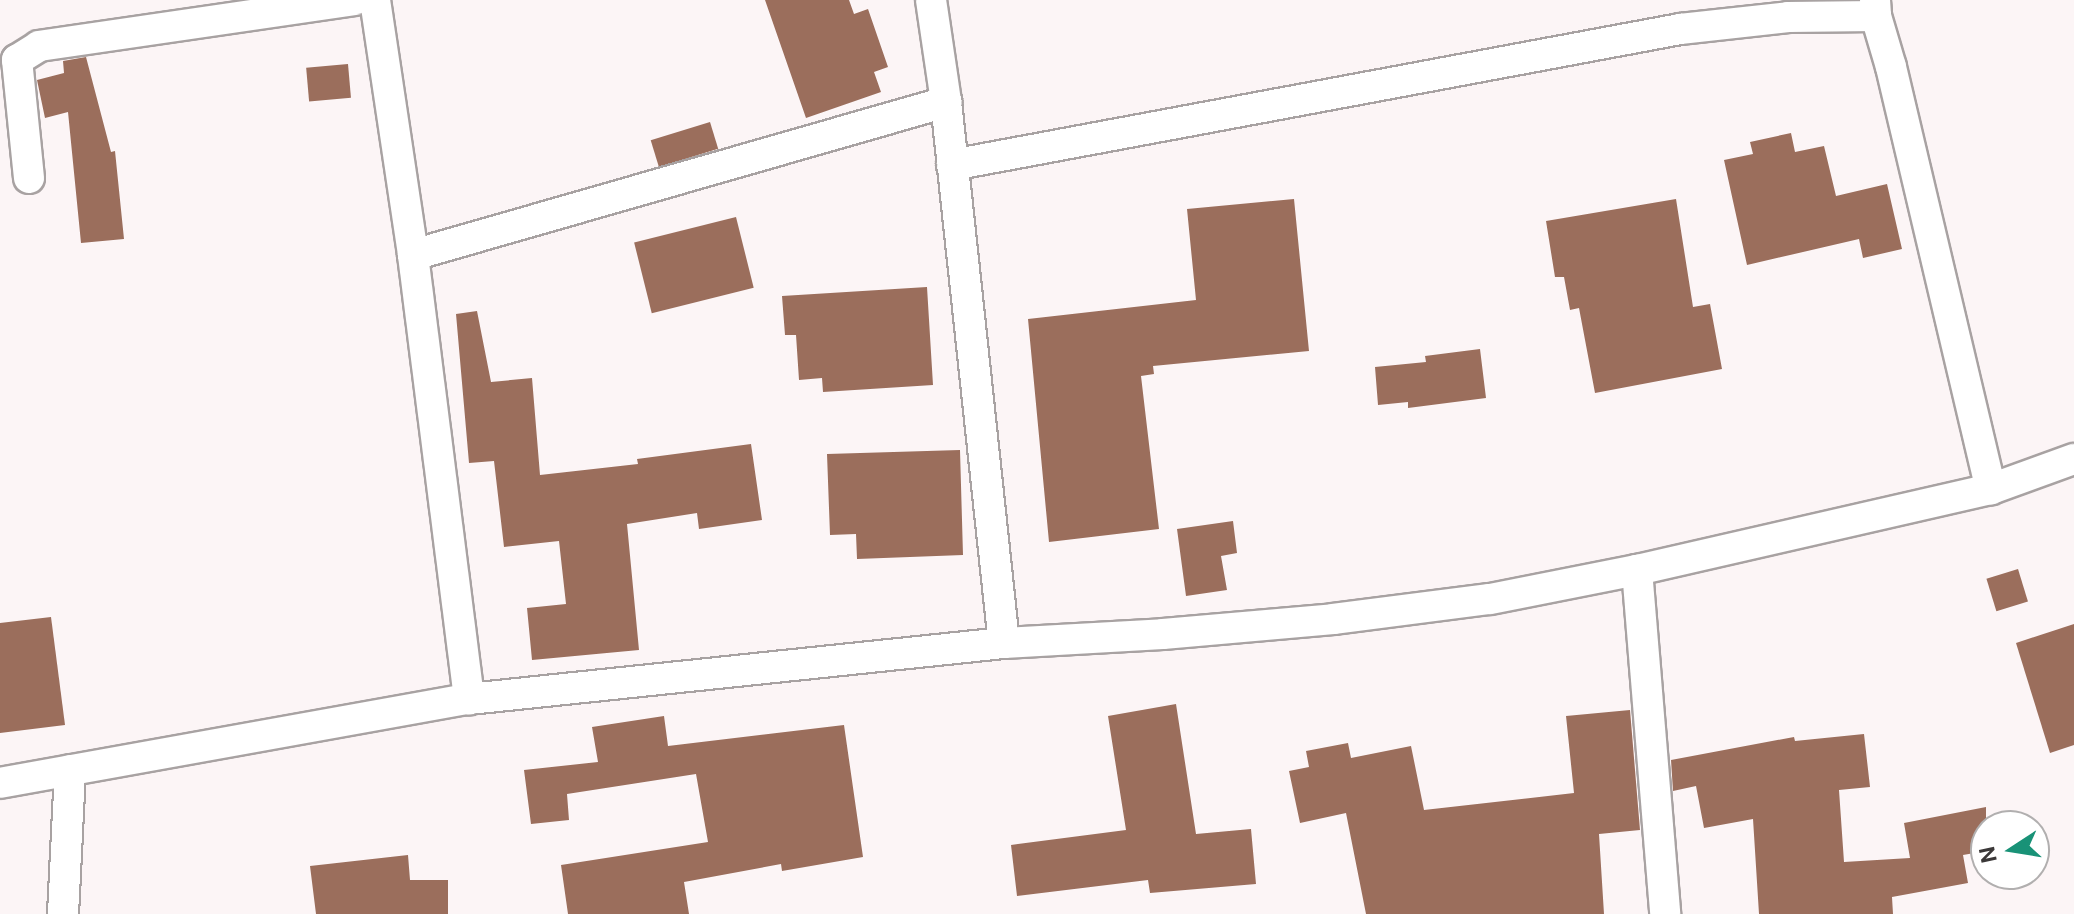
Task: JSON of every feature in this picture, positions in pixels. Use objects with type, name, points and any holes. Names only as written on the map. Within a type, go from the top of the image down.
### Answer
[{"type":"street","points":[[29,178],[17,60],[39,46],[355,0]]},
{"type":"street","points":[[375,0],[413,255],[469,699]]},
{"type":"street","points":[[931,0],[946,102],[1004,643]]},
{"type":"street","points":[[952,165],[1680,29],[1876,8],[1991,489]]},
{"type":"street","points":[[413,255],[946,102]]},
{"type":"street","points":[[0,783],[469,699],[1004,643],[1163,634],[1333,619],[1490,599],[1637,570],[1991,489],[2074,459]]},
{"type":"street","points":[[1637,570],[1665,914]]},
{"type":"street","points":[[63,914],[70,770]]},
{"type":"building","points":[[765,0],[849,0],[854,14],[868,9],[888,67],[874,72],[881,92],[806,118]]},
{"type":"building","points":[[86,57],[111,152],[115,151],[124,239],[81,243],[68,112],[45,118],[37,80],[64,73],[63,61]]},
{"type":"building","points":[[348,64],[351,98],[309,102],[306,68]]},
{"type":"building","points":[[710,122],[718,149],[659,167],[651,140]]},
{"type":"building","points":[[1791,133],[1795,152],[1824,146],[1836,196],[1887,184],[1902,249],[1863,258],[1859,239],[1747,265],[1724,160],[1753,154],[1750,142]]},
{"type":"building","points":[[1294,199],[1309,351],[1153,366],[1154,374],[1141,376],[1159,529],[1049,542],[1028,319],[1196,300],[1187,209]]},
{"type":"building","points":[[1676,199],[1693,307],[1710,304],[1722,369],[1595,393],[1579,308],[1570,310],[1564,277],[1555,277],[1546,221]]},
{"type":"building","points":[[736,217],[754,288],[652,313],[634,242]]},
{"type":"building","points":[[927,287],[933,385],[823,392],[822,378],[799,380],[796,335],[785,335],[782,296]]},
{"type":"building","points":[[477,311],[491,382],[532,378],[540,475],[638,464],[637,459],[751,444],[762,520],[699,529],[697,513],[627,524],[639,650],[532,660],[527,608],[566,604],[559,541],[504,547],[494,461],[469,463],[456,314]]},
{"type":"building","points":[[1480,349],[1486,398],[1408,408],[1408,402],[1378,405],[1375,367],[1426,362],[1425,356]]},
{"type":"building","points":[[960,450],[963,555],[857,559],[856,534],[830,535],[827,454]]},
{"type":"building","points":[[1233,521],[1237,553],[1221,556],[1227,590],[1186,596],[1177,529]]},
{"type":"building","points":[[2018,569],[2028,602],[1996,611],[1986,579]]},
{"type":"building","points":[[51,617],[65,725],[0,733],[0,623]]},
{"type":"building","points":[[2074,624],[2074,745],[2050,753],[2016,643]]},
{"type":"building","points":[[1176,704],[1196,834],[1251,829],[1256,884],[1150,893],[1148,880],[1017,896],[1011,845],[1126,830],[1108,716]]},
{"type":"building","points":[[1630,710],[1640,830],[1599,834],[1604,914],[1366,914],[1346,813],[1300,823],[1289,771],[1309,767],[1306,751],[1348,743],[1351,758],[1411,746],[1424,810],[1574,793],[1566,716]]},
{"type":"building","points":[[664,716],[668,746],[844,725],[863,857],[782,871],[781,864],[684,882],[689,914],[568,914],[561,865],[708,842],[696,774],[567,794],[569,820],[531,824],[524,770],[598,762],[592,727]]},
{"type":"building","points":[[1864,734],[1870,787],[1839,790],[1844,862],[1910,858],[1904,823],[1970,810],[1970,854],[1963,855],[1968,883],[1892,897],[1893,914],[1759,914],[1753,819],[1704,828],[1696,786],[1673,791],[1671,760],[1794,737],[1795,741]]},
{"type":"building","points":[[408,855],[410,880],[448,880],[448,914],[316,914],[310,866]]}]
